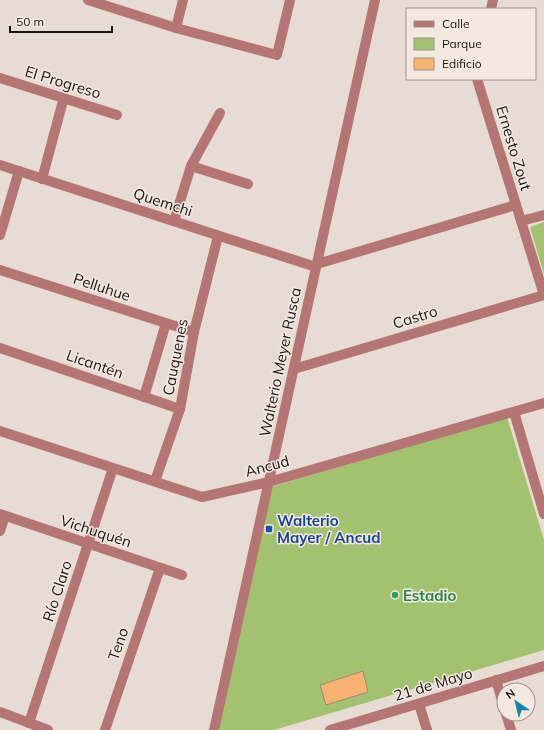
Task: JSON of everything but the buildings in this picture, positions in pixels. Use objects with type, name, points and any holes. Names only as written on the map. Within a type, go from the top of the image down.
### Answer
[{"type":"street","points":[[88,0],[176,28],[277,55],[290,0]]},
{"type":"street","points":[[176,28],[183,0]]},
{"type":"street","name":"Walterio Meyer Rusca","points":[[214,730],[375,0]]},
{"type":"street","name":"El Progreso","points":[[0,78],[117,115]]},
{"type":"street","name":"Ernesto Zout","points":[[477,80],[544,295]]},
{"type":"street","points":[[42,179],[64,97]]},
{"type":"street","points":[[174,221],[191,166],[220,113]]},
{"type":"street","name":"Quemchi","points":[[0,165],[218,236],[317,266]]},
{"type":"street","points":[[191,166],[248,184]]},
{"type":"street","points":[[0,235],[19,171]]},
{"type":"street","points":[[317,266],[516,205]]},
{"type":"street","points":[[521,221],[544,215]]},
{"type":"street","name":"Cauquenes","points":[[155,481],[180,409],[194,332],[218,236]]},
{"type":"street","name":"Pelluhue","points":[[0,270],[194,332]]},
{"type":"street","name":"Castro","points":[[294,369],[544,295]]},
{"type":"street","name":"Cauquenes","points":[[144,397],[166,323]]},
{"type":"street","name":"Licantén","points":[[0,348],[180,409]]},
{"type":"street","name":"Ancud","points":[[0,431],[202,497],[269,482],[544,403]]},
{"type":"street","points":[[514,412],[544,514]]},
{"type":"street","name":"Río Claro","points":[[34,726],[88,544],[113,468]]},
{"type":"street","points":[[0,531],[2,515]]},
{"type":"street","name":"Vichuquén","points":[[2,515],[182,575]]},
{"type":"street","name":"Teno","points":[[105,730],[160,568]]},
{"type":"street","name":"21 de Mayo","points":[[330,730],[544,666]]},
{"type":"street","points":[[419,704],[428,730]]},
{"type":"street","points":[[0,712],[48,730]]},
{"type":"green space","points":[[544,222],[544,274],[530,227]]},
{"type":"green space","name":"Estadio","points":[[507,417],[544,540],[544,650],[274,730],[217,730],[268,488]]},
{"type":"place","name":"Walterio Mayer / Ancud","points":[[269,529]]},
{"type":"place","name":"Estadio","points":[[395,595]]}]
